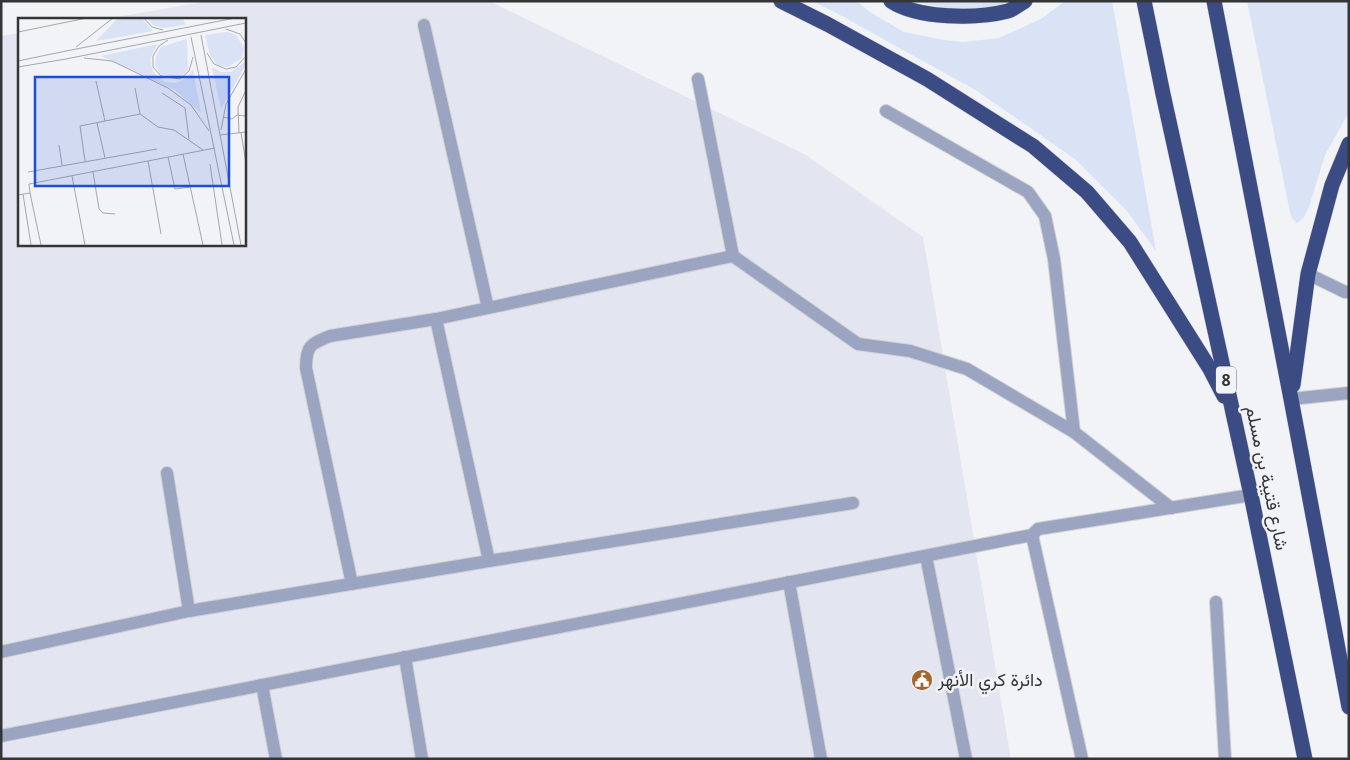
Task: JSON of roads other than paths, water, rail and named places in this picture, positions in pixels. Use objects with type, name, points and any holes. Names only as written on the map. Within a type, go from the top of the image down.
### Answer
[{"type":"highway","points":[[781,1],[927,79],[1033,146],[1087,192],[1130,242],[1210,369],[1234,413]]},
{"type":"highway","points":[[894,3],[914,11],[963,17],[1010,10],[1025,1]]},
{"type":"highway","name":"شارع قتيبة بن مسلم","points":[[1144,1],[1234,413],[1305,759]]},
{"type":"highway","name":"شارع قتيبة بن مسلم","points":[[1214,1],[1349,707]]},
{"type":"highway","points":[[1291,399],[1308,274],[1332,185],[1349,144]]},
{"type":"street","points":[[424,25],[488,308]]},
{"type":"street","points":[[698,79],[733,256],[858,344],[910,352],[967,369],[1074,432],[1171,508]]},
{"type":"street","points":[[886,111],[1028,192],[1045,216],[1054,259],[1074,432]]},
{"type":"street","points":[[352,584],[306,368],[306,352],[314,342],[330,336],[488,308],[733,256]]},
{"type":"street","points":[[1308,274],[1345,292],[1349,292]]},
{"type":"street","points":[[436,318],[490,561]]},
{"type":"street","points":[[1291,399],[1349,393]]},
{"type":"street","points":[[167,473],[189,611]]},
{"type":"street","points":[[1,736],[1032,535],[1038,529],[1251,495]]},
{"type":"street","points":[[1,652],[189,611],[853,503]]},
{"type":"street","points":[[1032,535],[1082,759]]},
{"type":"street","points":[[926,556],[966,759]]},
{"type":"street","points":[[788,582],[821,759]]},
{"type":"street","points":[[1216,602],[1225,759]]},
{"type":"street","points":[[405,657],[422,759]]},
{"type":"street","points":[[262,685],[276,759]]},
{"type":"place","name":"دائرة كري الأنهر","points":[[922,680]]}]
